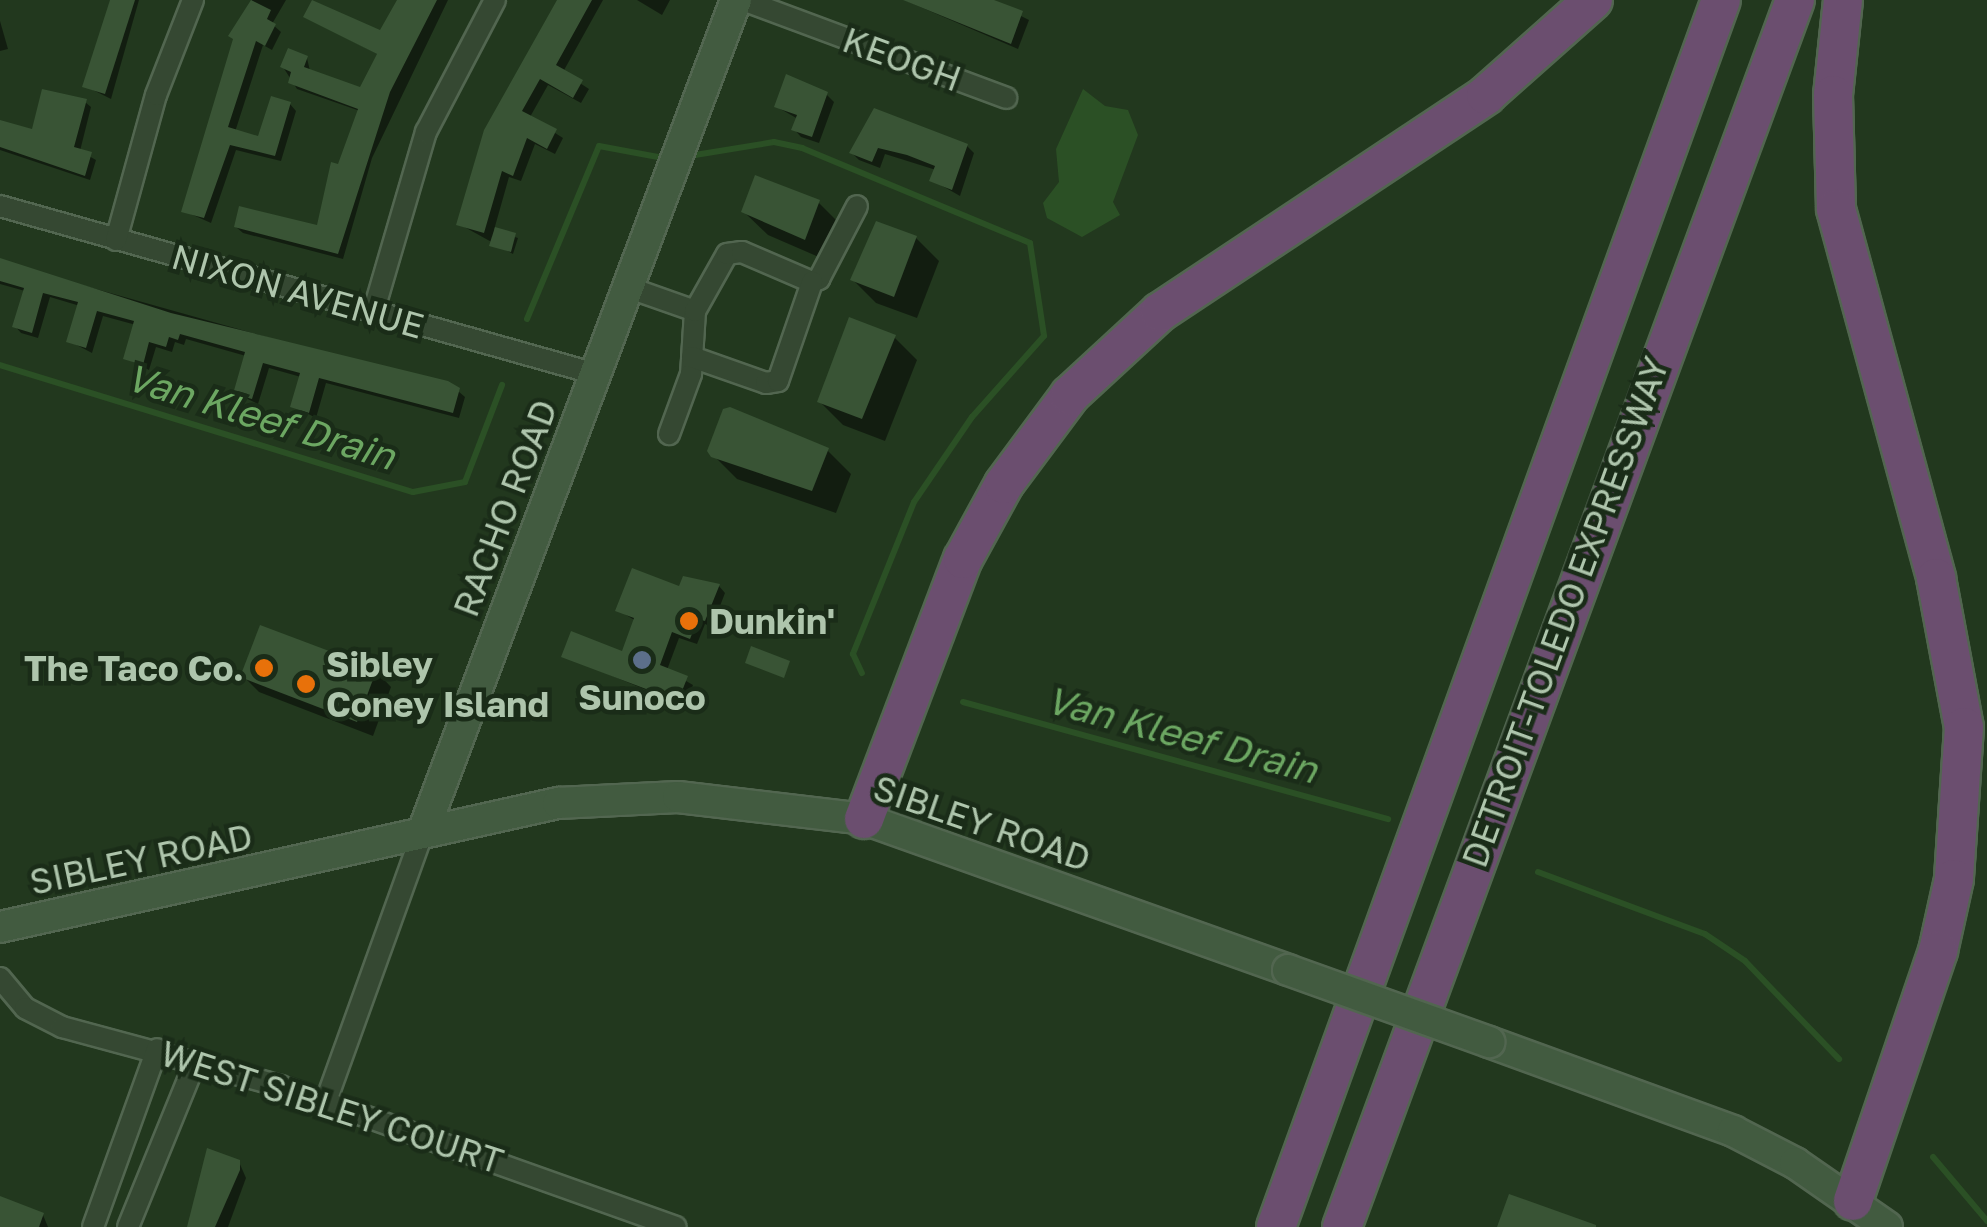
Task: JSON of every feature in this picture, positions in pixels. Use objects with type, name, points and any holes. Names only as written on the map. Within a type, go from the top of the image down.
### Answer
[{"type":"highway","points":[[864,819],[963,559],[1004,484],[1070,395],[1160,312],[1486,95],[1593,0]]},
{"type":"highway","name":"DETROIT-TOLEDO EXPRESSWAY","points":[[1276,1227],[1721,0]]},
{"type":"highway","name":"DETROIT-TOLEDO EXPRESSWAY","points":[[1342,1227],[1796,0]]},
{"type":"highway","points":[[1842,0],[1832,95],[1836,209],[1936,578],[1964,727],[1954,879],[1938,951],[1853,1201]]},
{"type":"highway","points":[[1365,1227],[1378,1190],[1392,1090]]},
{"type":"main road","name":"RACHO ROAD","points":[[424,832],[627,286],[739,0]]},
{"type":"main road","name":"SIBLEY ROAD","points":[[0,926],[424,832],[618,796],[741,802],[864,819],[1734,1131],[1853,1201],[1887,1227]]},
{"type":"street","points":[[116,240],[156,96],[193,0]]},
{"type":"street","points":[[373,313],[426,132],[495,0]]},
{"type":"street","name":"KEOGH","points":[[739,0],[1006,98]]},
{"type":"street","name":"NIXON AVENUE","points":[[0,206],[596,374]]},
{"type":"street","points":[[692,357],[766,383],[778,381],[812,282],[825,273],[857,206]]},
{"type":"street","points":[[669,434],[692,357],[695,311],[727,254],[742,252],[812,282]]},
{"type":"street","points":[[627,286],[695,311]]},
{"type":"street","name":"RACHO ROAD","points":[[326,1101],[424,832]]},
{"type":"street","name":"WEST SIBLEY COURT","points":[[0,978],[25,1008],[45,1020],[158,1049],[326,1101],[676,1227]]},
{"type":"street","points":[[93,1227],[158,1049]]},
{"type":"street","points":[[128,1227],[196,1060]]},
{"type":"shaded area","points":[[1083,89],[1105,106],[1128,110],[1138,135],[1113,202],[1120,215],[1082,237],[1047,218],[1043,203],[1059,182],[1056,149]]},
{"type":"building","points":[[110,0],[135,0],[105,94],[82,87]]},
{"type":"building","points":[[251,0],[271,10],[267,19],[276,24],[265,46],[256,41],[228,127],[258,136],[271,96],[291,102],[275,156],[230,145],[204,218],[181,212],[233,39],[228,36]]},
{"type":"building","points":[[312,0],[380,30],[397,0],[437,0],[390,92],[338,254],[234,227],[239,206],[317,225],[331,162],[338,164],[358,109],[288,83],[291,72],[280,67],[288,48],[308,56],[304,67],[360,87],[377,54],[303,17]]},
{"type":"building","points":[[557,0],[592,0],[556,65],[583,80],[573,98],[540,79],[522,111],[557,129],[547,149],[527,138],[513,176],[502,171],[484,233],[456,225],[484,130]]},
{"type":"building","points":[[903,0],[994,0],[1023,11],[1011,44]]},
{"type":"building","points":[[786,74],[828,92],[812,137],[791,130],[797,115],[774,107]]},
{"type":"building","points":[[42,89],[87,99],[74,147],[92,152],[85,176],[0,147],[0,120],[32,129]]},
{"type":"building","points":[[874,108],[968,144],[952,190],[929,181],[935,166],[907,155],[878,148],[872,162],[849,153]]},
{"type":"building","points":[[755,175],[820,200],[805,240],[741,212]]},
{"type":"building","points":[[876,221],[917,236],[894,297],[850,280]]},
{"type":"building","points":[[495,227],[516,233],[511,252],[489,246]]},
{"type":"building","points":[[0,258],[171,313],[448,381],[460,388],[453,413],[319,378],[309,413],[290,407],[300,373],[263,363],[252,399],[233,394],[245,352],[180,334],[178,340],[169,337],[166,347],[149,342],[143,365],[123,359],[134,321],[97,311],[86,348],[66,342],[78,302],[43,293],[32,333],[12,327],[24,288],[0,281]]},
{"type":"building","points":[[849,317],[896,335],[862,419],[817,402]]},
{"type":"building","points":[[730,407],[829,448],[812,491],[711,457],[707,451],[723,409]]},
{"type":"building","points":[[632,568],[679,586],[683,576],[720,584],[705,621],[698,619],[690,639],[672,632],[660,665],[688,676],[678,701],[561,657],[571,631],[622,651],[634,618],[615,611]]},
{"type":"building","points":[[260,625],[377,669],[357,722],[240,677]]},
{"type":"building","points":[[751,646],[790,661],[784,678],[745,663]]},
{"type":"building","points":[[207,1148],[240,1160],[240,1170],[215,1227],[187,1227]]},
{"type":"building","points":[[1509,1194],[1596,1225],[1596,1227],[1497,1227]]},
{"type":"building","points":[[0,1196],[44,1213],[39,1227],[0,1227]]},
{"type":"waterway","name":"Van Kleef Drain","points":[[695,155],[774,142],[802,148],[1030,243],[1044,336],[972,417],[914,502],[853,654],[862,673]]},
{"type":"waterway","name":"Van Kleef Drain","points":[[527,319],[599,146],[658,157]]},
{"type":"waterway","name":"Van Kleef Drain","points":[[0,365],[413,492],[465,482],[502,385]]},
{"type":"waterway","name":"Van Kleef Drain","points":[[963,702],[1388,819]]},
{"type":"waterway","name":"Van Kleef Drain","points":[[1538,872],[1705,934],[1745,961],[1839,1059]]},
{"type":"waterway","name":"Van Kleef Drain","points":[[1933,1157],[1987,1221]]},
{"type":"place","name":"Dunkin'","points":[[689,621]]},
{"type":"place","name":"Sunoco","points":[[642,660]]},
{"type":"place","name":"The Taco Co.","points":[[264,668]]},
{"type":"place","name":"Sibley Coney Island","points":[[306,684]]}]
